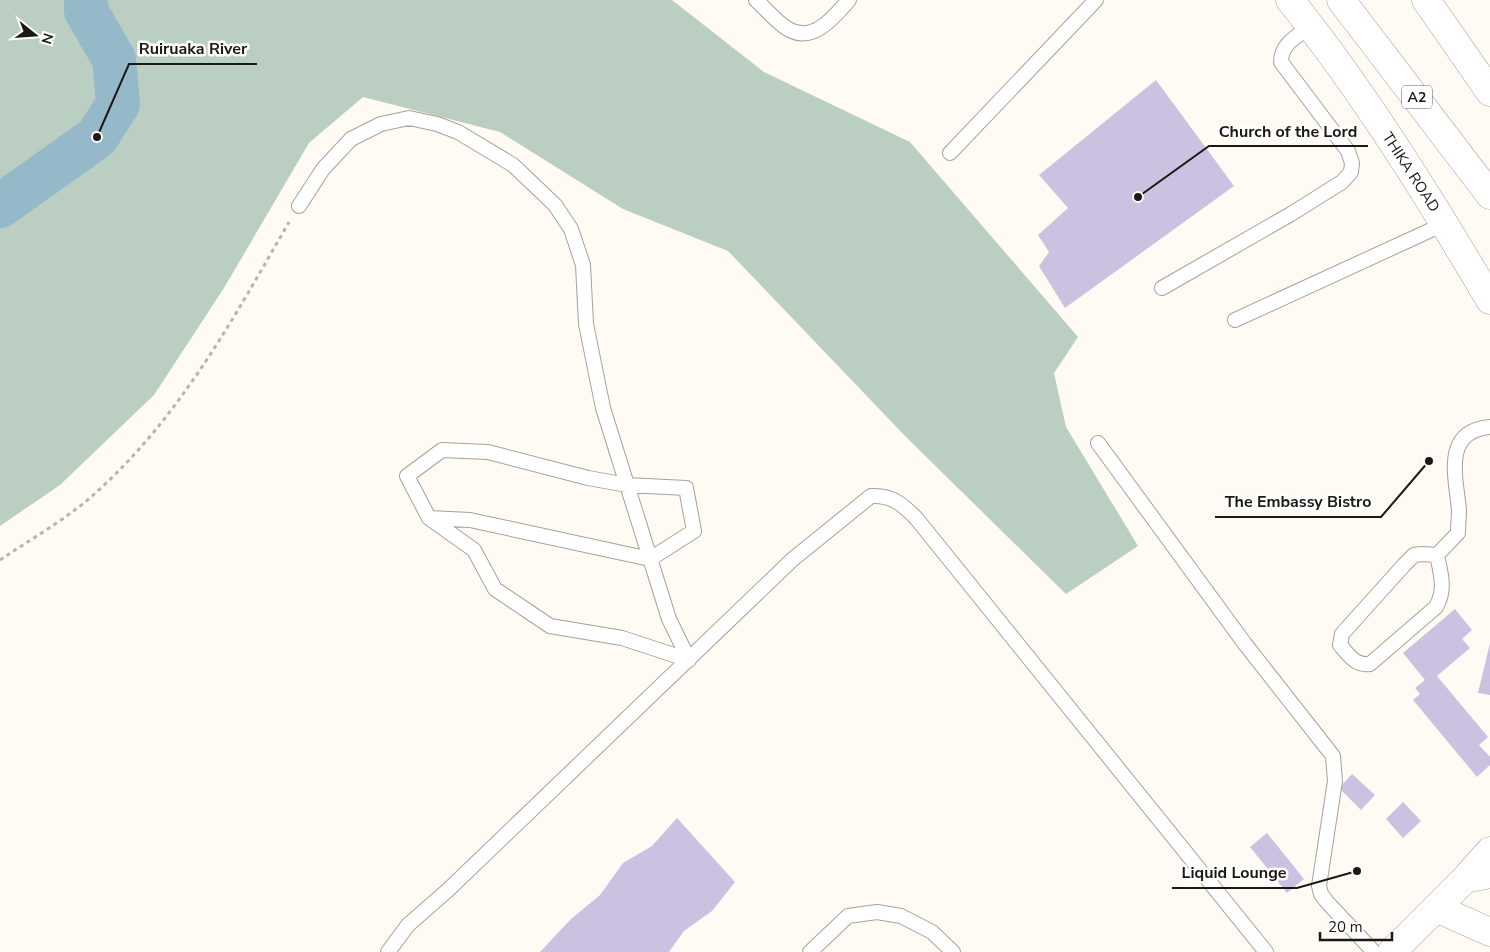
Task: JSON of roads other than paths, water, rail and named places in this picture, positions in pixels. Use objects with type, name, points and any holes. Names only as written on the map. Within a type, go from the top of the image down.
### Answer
[{"type":"main road","name":"THIKA ROAD","points":[[1290,0],[1358,91],[1420,183],[1490,300]]},
{"type":"main road","name":"A2","points":[[1341,0],[1490,195]]},
{"type":"main road","points":[[1426,0],[1490,92]]},
{"type":"main road","points":[[1392,952],[1436,908],[1478,876],[1490,851]]},
{"type":"main road","points":[[1436,908],[1490,932]]},
{"type":"lane","points":[[756,0],[788,29],[806,33],[820,28],[830,21],[849,0]]},
{"type":"lane","points":[[950,153],[1096,0]]},
{"type":"lane","points":[[1162,288],[1291,214],[1342,182],[1351,172],[1352,163],[1348,151],[1281,62],[1281,55],[1286,45],[1310,27]]},
{"type":"lane","points":[[299,206],[323,169],[351,139],[382,124],[409,118],[437,124],[458,132],[513,165],[555,205],[571,230],[583,265],[586,324],[603,408],[669,619],[689,660]]},
{"type":"lane","points":[[1235,320],[1444,224]]},
{"type":"lane","points":[[1437,555],[1443,588],[1441,598],[1436,607],[1370,664],[1360,664],[1352,660],[1340,645],[1342,634],[1414,555],[1437,555],[1458,533],[1459,512],[1453,461],[1460,442],[1476,428],[1490,427]]},
{"type":"lane","points":[[1098,443],[1245,644],[1333,756],[1335,781],[1319,886],[1321,894],[1327,902],[1374,952]]},
{"type":"lane","points":[[429,518],[470,520],[650,558],[694,530],[686,488],[627,485],[588,478],[488,452],[442,450],[407,476],[429,518],[474,550],[495,589],[550,626],[622,638],[689,660]]},
{"type":"lane","points":[[388,952],[408,925],[448,890],[793,558],[871,496],[883,495],[894,498],[916,518],[1266,952]]},
{"type":"lane","points":[[810,952],[848,916],[877,912],[902,916],[932,932],[953,952]]},
{"type":"waterway","points":[[0,206],[97,137],[118,104],[114,59],[86,11],[86,0]]},
{"type":"place","name":"Ruiruaka River","points":[[97,137]]},
{"type":"place","name":"Church of the Lord","points":[[1138,197]]},
{"type":"place","name":"The Embassy Bistro","points":[[1429,461]]},
{"type":"place","name":"Liquid Lounge","points":[[1357,871]]}]
